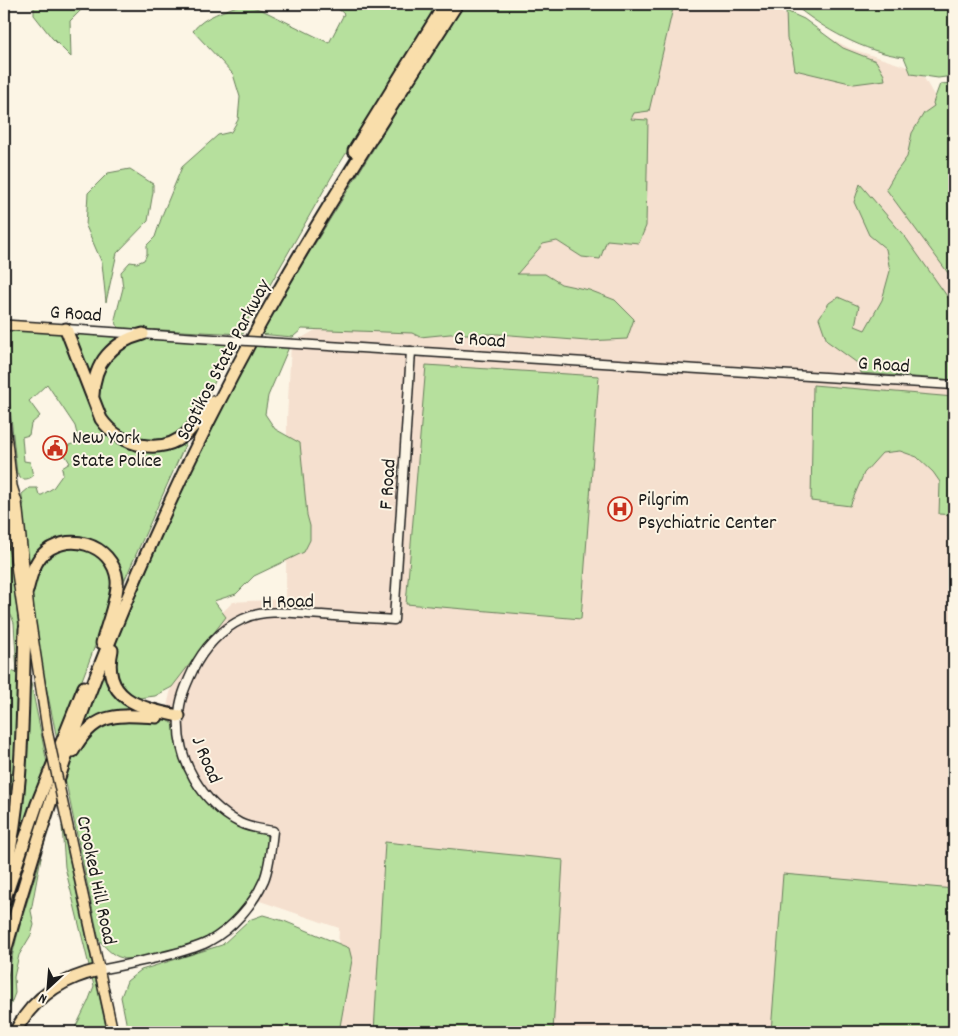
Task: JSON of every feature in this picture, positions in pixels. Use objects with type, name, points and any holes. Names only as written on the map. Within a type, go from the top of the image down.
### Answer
[{"type":"highway","name":"Sagtikos State Parkway","points":[[4,901],[38,804],[102,642],[155,518],[212,402],[288,259],[445,4]]},
{"type":"highway","name":"Sagtikos State Parkway","points":[[4,955],[29,868],[88,696],[136,579],[201,439],[280,289],[332,200],[457,4]]},
{"type":"highway","points":[[66,329],[101,418],[115,434],[136,445],[152,446],[166,444],[182,436],[212,402]]},
{"type":"highway","points":[[93,399],[95,376],[106,355],[126,339],[143,334]]},
{"type":"highway","points":[[27,592],[37,563],[44,554],[53,548],[64,543],[77,542],[90,545],[101,552],[113,566],[118,582],[102,642]]},
{"type":"highway","points":[[136,579],[112,649],[110,668],[112,677],[122,694],[136,706],[178,716]]},
{"type":"highway","points":[[4,879],[19,780],[24,708],[25,629]]},
{"type":"highway","points":[[55,789],[80,739],[103,719],[113,716],[178,716]]},
{"type":"highway","points":[[15,1032],[33,1006],[49,992],[68,980],[100,970]]},
{"type":"main road","name":"G Road","points":[[4,325],[66,329]]},
{"type":"main road","name":"Crooked Hill Road","points":[[4,415],[12,486],[17,502],[27,592],[48,735]]},
{"type":"main road","name":"Crooked Hill Road","points":[[12,486],[9,503],[25,629],[38,700],[48,735],[113,1032]]},
{"type":"street","name":"G Road","points":[[66,329],[954,385]]},
{"type":"street","name":"F Road","points":[[394,620],[411,351]]},
{"type":"street","name":"H Road","points":[[178,716],[186,687],[202,654],[216,638],[242,619],[256,615],[286,613],[394,620]]},
{"type":"street","name":"J Road","points":[[100,970],[189,950],[208,942],[242,915],[254,899],[264,879],[273,831],[241,823],[217,808],[208,799],[192,774],[186,760],[178,730],[178,716]]},
{"type":"shaded area","name":"Pilgrim Psychiatric Center","points":[[656,4],[765,4],[849,48],[920,71],[954,130],[954,1032],[334,1032],[339,928],[254,899],[174,802],[162,728],[174,676],[202,632],[233,602],[286,599],[287,419],[291,344],[389,288]]},
{"type":"green space","points":[[34,4],[83,4],[84,7],[70,21],[71,57],[52,38],[34,15]]},
{"type":"green space","points":[[242,4],[262,10],[329,43],[344,14],[333,4],[438,4],[332,176],[251,318],[249,317],[243,334],[120,328],[116,325],[115,319],[123,288],[121,272],[130,262],[137,263],[144,260],[147,254],[147,245],[155,237],[182,167],[218,135],[231,132],[238,120],[240,97],[233,74],[193,31],[203,21]]},
{"type":"green space","points":[[463,4],[674,4],[649,111],[634,113],[631,119],[648,120],[646,226],[639,243],[607,240],[600,259],[582,257],[557,241],[543,244],[517,274],[545,274],[561,284],[589,290],[615,300],[634,319],[627,339],[587,341],[498,334],[450,334],[420,337],[412,333],[302,329],[293,337],[259,334]]},
{"type":"green space","points":[[793,4],[954,4],[954,76],[938,78],[911,74],[904,57],[859,45],[817,22]]},
{"type":"green space","points":[[786,11],[804,19],[843,48],[876,61],[885,80],[854,84],[795,70],[792,51],[787,39]]},
{"type":"green space","points":[[954,83],[954,281],[886,189],[907,157],[912,133],[924,113],[934,106],[933,103],[940,84]]},
{"type":"green space","points":[[130,169],[153,184],[148,221],[117,253],[106,302],[102,263],[86,226],[88,193],[108,173]]},
{"type":"green space","points":[[860,184],[906,238],[954,306],[954,380],[861,373],[860,365],[827,341],[819,318],[829,303],[838,297],[859,306],[855,326],[865,330],[882,300],[890,271],[886,249],[869,235],[854,202]]},
{"type":"green space","points":[[12,329],[61,333],[65,335],[103,425],[137,447],[189,436],[121,588],[112,557],[69,538],[29,573],[22,494],[29,488],[37,488],[39,495],[42,495],[53,488],[63,474],[62,468],[70,463],[62,450],[66,446],[79,442],[75,426],[47,384],[29,401],[40,416],[31,424],[29,435],[22,437],[24,461],[30,462],[33,476],[24,479],[20,478],[19,474],[17,474],[4,350],[5,335]]},
{"type":"green space","points":[[72,332],[124,335],[91,382]]},
{"type":"green space","points":[[149,337],[238,343],[193,421],[181,434],[155,443],[127,437],[107,420],[97,399],[98,375],[119,345]]},
{"type":"green space","points":[[254,344],[289,347],[268,396],[265,414],[275,429],[300,443],[310,540],[304,552],[254,576],[236,594],[214,601],[226,617],[172,687],[155,696],[130,699],[119,686],[114,676],[112,659],[116,642],[180,495]]},
{"type":"green space","points":[[426,365],[599,376],[581,619],[406,604]]},
{"type":"green space","points":[[813,385],[954,397],[954,515],[939,514],[940,482],[933,472],[917,457],[900,451],[882,453],[864,473],[850,506],[811,501]]},
{"type":"green space","points":[[4,495],[20,639],[20,734],[4,864],[4,671],[17,673],[14,623],[11,615],[4,609]]},
{"type":"green space","points":[[78,544],[108,562],[114,579],[107,614],[13,862],[29,673],[47,763],[57,739],[38,647],[31,602],[32,587],[37,568],[47,554]]},
{"type":"green space","points":[[107,657],[109,682],[141,711],[125,711],[78,736]]},
{"type":"green space","points":[[122,717],[166,720],[172,723],[176,729],[187,770],[198,792],[216,812],[245,828],[266,834],[268,843],[265,860],[255,889],[235,918],[206,939],[172,951],[140,959],[116,956],[99,940],[65,778],[79,746],[90,732],[103,723]]},
{"type":"green space","points":[[49,784],[50,789],[4,941],[4,913],[24,848]]},
{"type":"green space","points":[[62,826],[107,1032],[73,1032],[94,986],[65,867]]},
{"type":"green space","points":[[385,842],[563,860],[553,1032],[374,1032]]},
{"type":"green space","points":[[41,857],[31,911],[34,925],[31,935],[19,955],[14,977],[15,993],[4,1022],[11,959]]},
{"type":"green space","points":[[783,874],[954,889],[954,999],[952,1032],[771,1032]]},
{"type":"green space","points":[[263,915],[284,921],[349,948],[352,960],[339,1032],[128,1032],[121,997],[127,981],[141,970],[222,945],[249,920]]},
{"type":"place","name":"New York State Police","points":[[55,448]]},
{"type":"place","name":"Pilgrim Psychiatric Center","points":[[620,509]]}]
